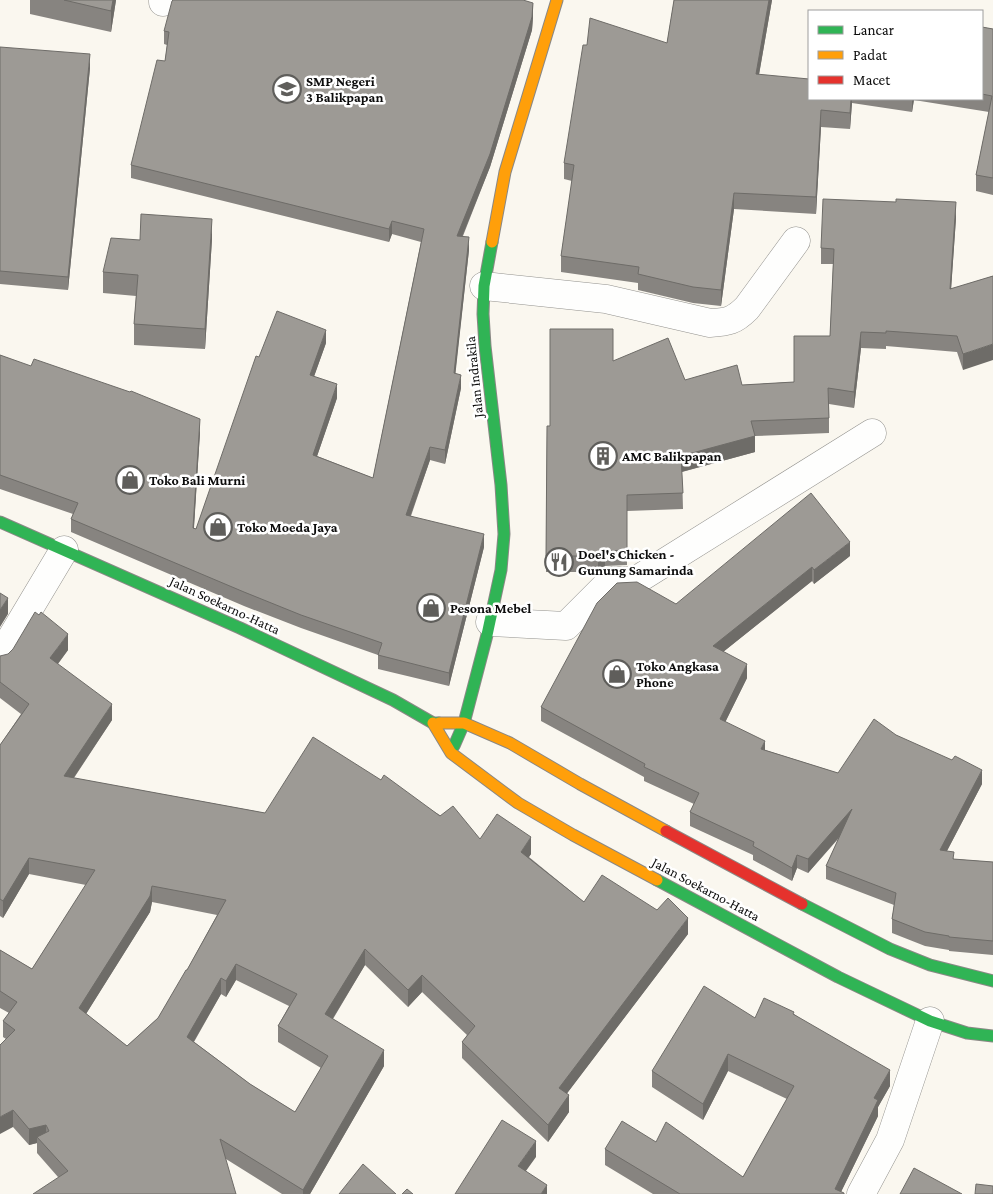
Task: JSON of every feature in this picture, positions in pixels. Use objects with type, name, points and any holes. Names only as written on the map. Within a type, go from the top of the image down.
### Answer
[{"type":"main road","name":"Jalan Indrakila","points":[[451,753],[464,723],[490,622],[501,570],[504,534],[501,485],[482,314],[484,286],[505,172],[557,0]]},
{"type":"main road","name":"Jalan Soekarno-Hatta","points":[[0,522],[222,620],[393,700],[433,723],[451,753],[465,765],[518,803],[573,834],[838,977],[930,1021],[967,1033],[993,1036]]},
{"type":"main road","name":"Jalan Soekarno-Hatta","points":[[433,723],[464,723],[510,743],[830,919],[890,949],[930,966],[993,981]]},
{"type":"street","points":[[484,286],[606,299],[710,323],[728,322],[738,317],[747,308],[796,241]]},
{"type":"street","points":[[490,622],[566,626],[611,581],[635,580],[872,433]]},
{"type":"street","points":[[0,657],[64,550]]},
{"type":"street","points":[[861,1194],[890,1140],[930,1021]]},
{"type":"building","points":[[64,0],[113,0],[111,11]]},
{"type":"building","points":[[173,0],[523,0],[533,3],[532,17],[490,154],[457,236],[469,237],[454,373],[461,375],[445,450],[430,447],[406,515],[484,534],[449,673],[378,655],[382,643],[301,615],[71,519],[78,503],[0,475],[0,355],[31,366],[34,359],[131,391],[200,419],[193,528],[196,529],[256,356],[259,357],[277,311],[326,330],[310,375],[337,384],[313,455],[373,478],[424,229],[392,221],[389,229],[131,165],[157,60],[165,61],[169,32],[164,31]]},
{"type":"building","points":[[674,0],[769,0],[756,74],[808,79],[808,100],[851,100],[850,113],[821,110],[816,197],[734,193],[721,290],[693,287],[638,274],[639,267],[561,256],[574,165],[564,163],[583,45],[587,45],[590,18],[667,43]]},
{"type":"building","points":[[983,27],[993,29],[993,178],[976,175],[992,96],[983,94]]},
{"type":"building","points":[[0,47],[90,54],[68,277],[0,271]]},
{"type":"building","points":[[823,199],[896,202],[896,199],[956,202],[950,289],[993,276],[993,344],[963,354],[957,336],[886,331],[886,333],[861,332],[854,392],[828,388],[829,418],[751,421],[755,436],[681,456],[683,493],[627,495],[627,550],[605,551],[598,556],[546,556],[547,426],[550,426],[550,329],[613,329],[613,361],[668,338],[685,380],[737,365],[742,385],[794,382],[794,336],[830,336],[834,249],[821,248]]},
{"type":"building","points":[[141,214],[212,219],[205,329],[134,324],[138,275],[103,272],[111,238],[140,240]]},
{"type":"building","points":[[811,493],[850,542],[814,570],[812,567],[713,646],[747,664],[720,719],[765,741],[761,749],[838,773],[874,719],[896,735],[952,760],[955,756],[982,770],[940,850],[954,852],[953,859],[993,862],[993,941],[949,937],[925,932],[892,919],[896,893],[826,866],[852,809],[808,859],[797,855],[792,868],[753,846],[754,842],[690,812],[699,793],[644,767],[645,764],[541,707],[597,603],[617,583],[637,582],[676,604]]},
{"type":"building","points":[[0,593],[8,598],[0,610]]},
{"type":"building","points":[[35,612],[39,615],[41,612],[68,634],[50,658],[112,704],[64,776],[265,813],[313,737],[381,780],[384,775],[440,816],[453,806],[480,839],[497,814],[531,837],[521,852],[584,902],[602,875],[657,910],[668,898],[688,918],[559,1088],[569,1095],[548,1125],[462,1042],[475,1026],[422,975],[408,990],[365,949],[325,1014],[384,1050],[303,1190],[220,1139],[236,1194],[33,1194],[68,1171],[37,1137],[49,1131],[46,1125],[29,1129],[13,1110],[0,1117],[0,1045],[15,1030],[3,1021],[17,1002],[0,991],[0,950],[32,969],[95,870],[29,858],[3,901],[0,899],[0,745],[29,704],[0,682],[0,656],[8,654],[13,649]],"holes":[[[152,886],[226,900],[158,1018],[127,1046],[79,1008],[150,896]],[[236,964],[297,994],[278,1026],[328,1056],[295,1112],[250,1084],[187,1037],[221,978],[226,981]]]},
{"type":"building","points":[[704,986],[755,1018],[764,998],[794,1012],[793,1014],[890,1070],[874,1098],[878,1100],[835,1189],[844,1194],[680,1194],[605,1149],[622,1121],[656,1142],[666,1122],[743,1177],[794,1086],[728,1054],[703,1104],[652,1071]]},
{"type":"building","points":[[502,1120],[536,1141],[518,1166],[547,1185],[541,1194],[455,1194]]},
{"type":"building","points":[[363,1164],[396,1194],[339,1194]]},
{"type":"building","points":[[914,1168],[962,1194],[900,1194]]},
{"type":"building","points":[[976,1184],[993,1186],[993,1194],[975,1194]]},
{"type":"building","points":[[407,1189],[413,1194],[402,1194]]},
{"type":"traffic: fast","points":[[454,746],[464,723],[487,635],[501,570],[504,534],[501,485],[483,314],[484,286],[492,242]]},
{"type":"traffic: fast","points":[[0,522],[240,628],[393,700],[433,723],[439,723]]},
{"type":"traffic: fast","points":[[657,880],[838,977],[930,1021],[967,1033],[993,1036]]},
{"type":"traffic: fast","points":[[802,904],[890,949],[930,965],[993,981]]},
{"type":"traffic: slow","points":[[492,242],[505,172],[557,0]]},
{"type":"traffic: slow","points":[[433,723],[451,753],[518,803],[657,880]]},
{"type":"traffic: slow","points":[[439,723],[464,723],[510,743],[666,831]]},
{"type":"traffic: jam","points":[[666,831],[802,904]]},
{"type":"place","name":"SMP Negeri 3 Balikpapan","points":[[287,89]]},
{"type":"place","name":"AMC Balikpapan","points":[[603,456]]},
{"type":"place","name":"Toko Bali Murni","points":[[130,480]]},
{"type":"place","name":"Toko Moeda Jaya","points":[[218,527]]},
{"type":"place","name":"Doel's Chicken - Gunung Samarinda","points":[[559,562]]},
{"type":"place","name":"Pesona Mebel","points":[[431,608]]},
{"type":"place","name":"Toko Angkasa Phone","points":[[617,674]]}]
